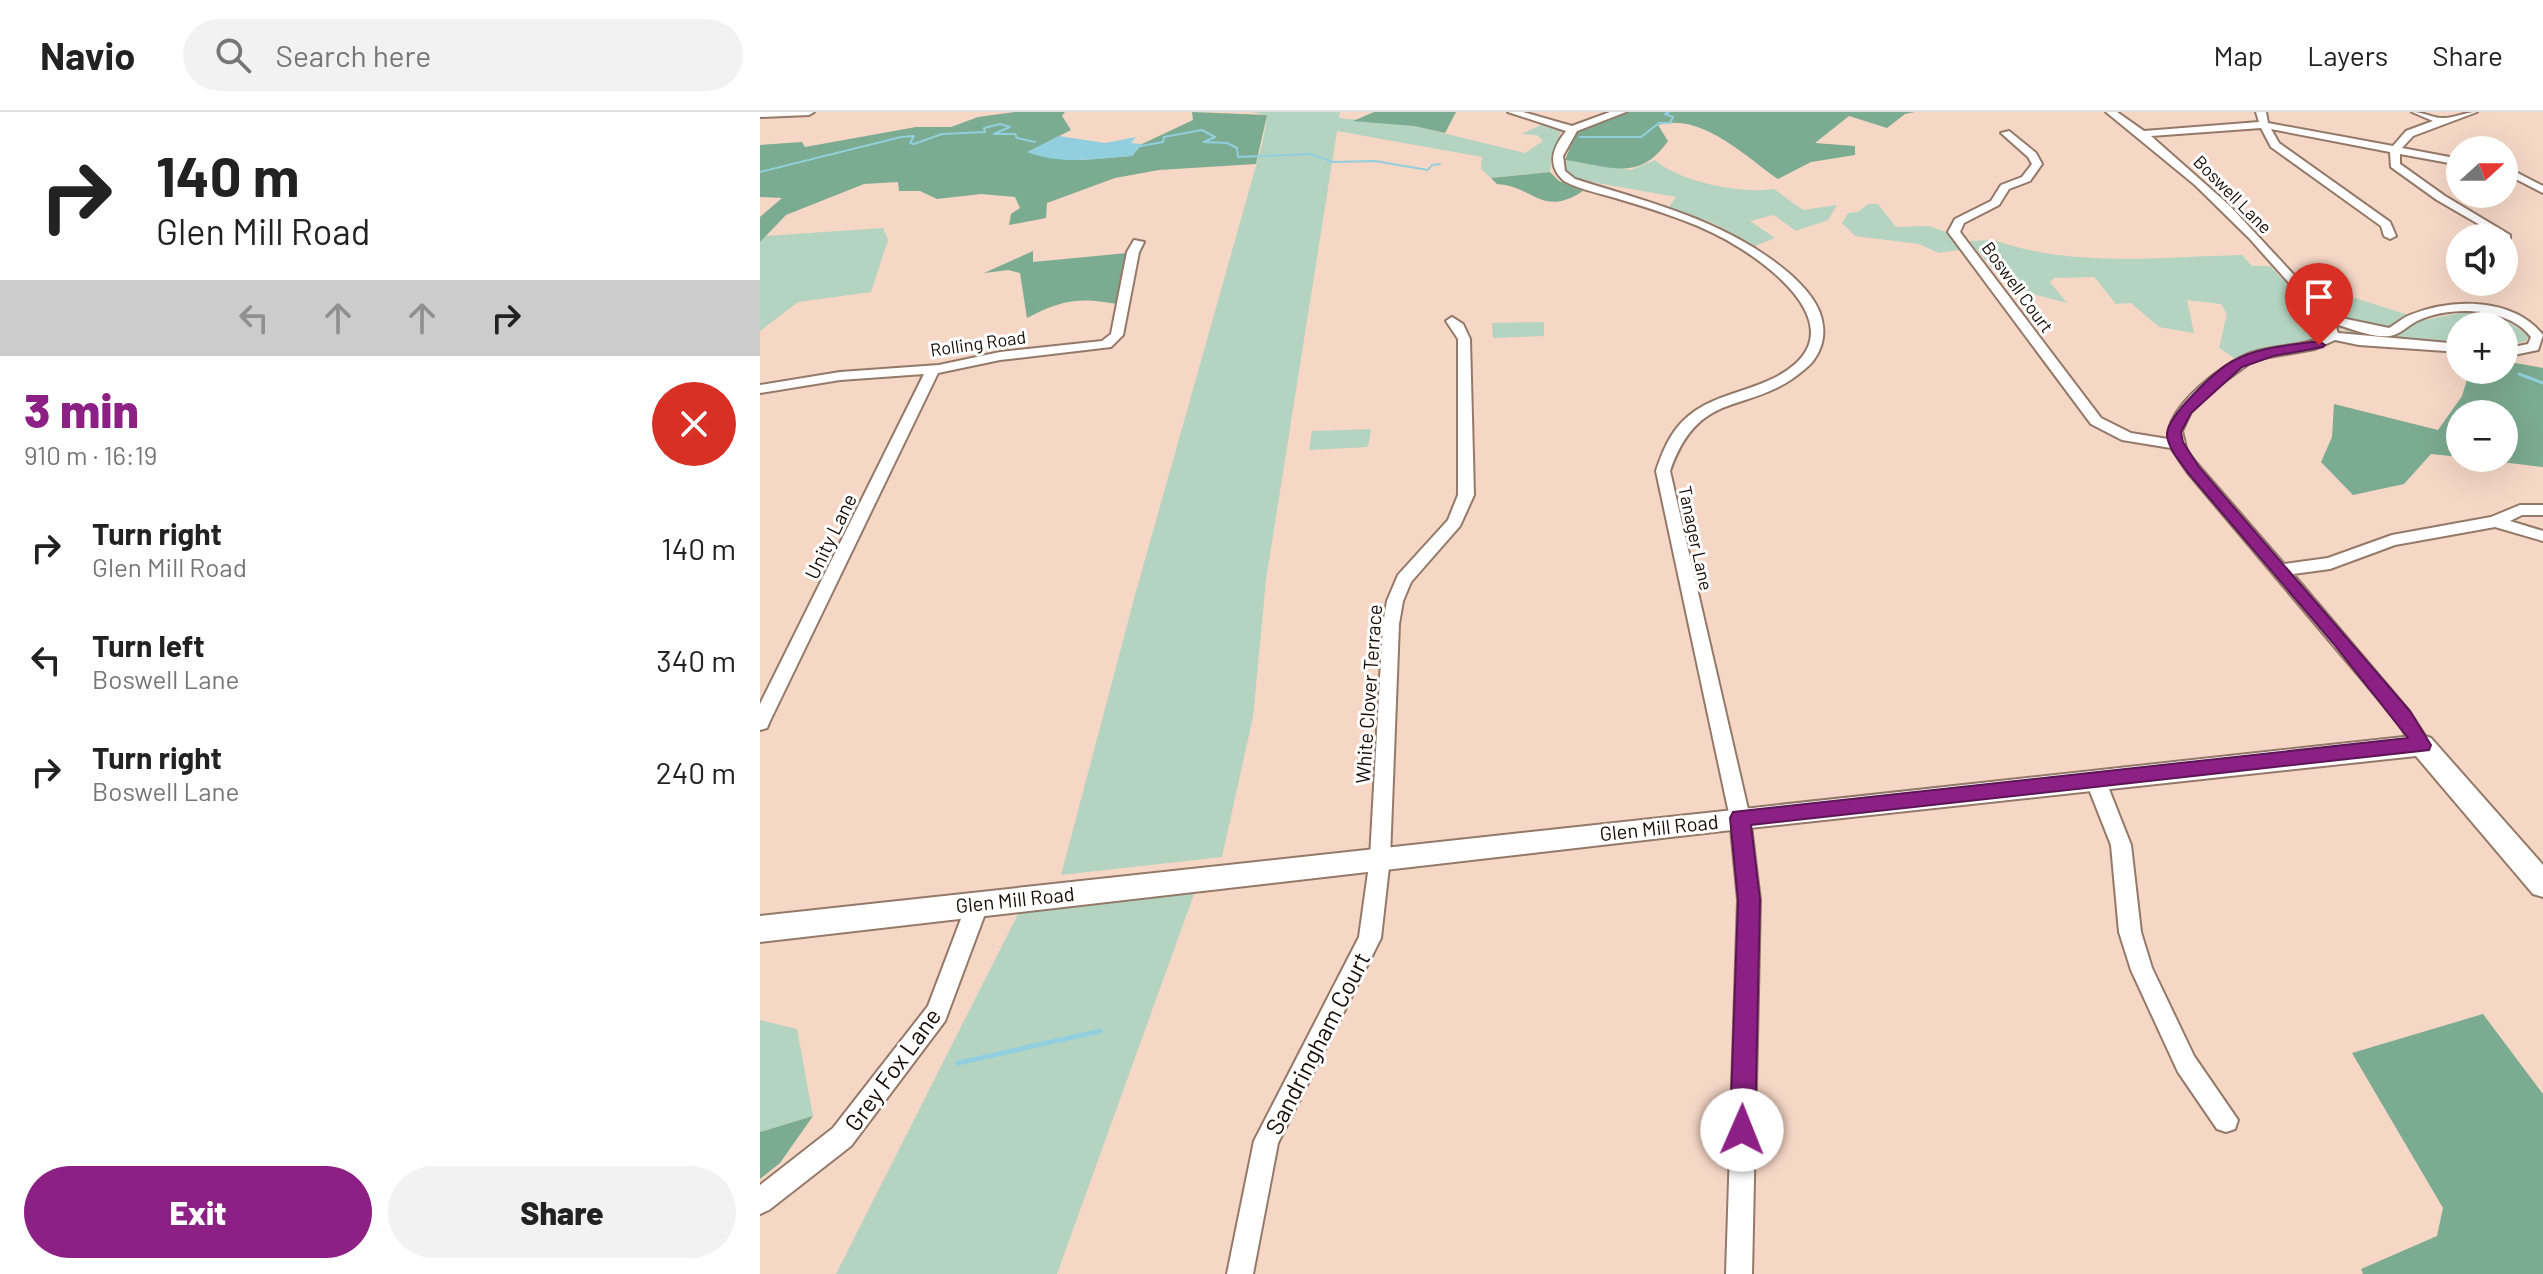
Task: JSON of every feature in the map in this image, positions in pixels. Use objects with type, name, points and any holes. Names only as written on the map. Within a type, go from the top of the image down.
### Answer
[{"type":"main road","name":"Glen Mill Road","points":[[760,929],[1740,818],[2422,745]]},
{"type":"main road","points":[[2422,745],[2543,885]]},
{"type":"street","points":[[760,114],[809,112]]},
{"type":"street","points":[[1513,112],[1571,129],[1621,112]]},
{"type":"street","name":"Boswell Lane","points":[[2111,112],[2144,134],[2219,202],[2328,319],[2332,336]]},
{"type":"street","points":[[2261,112],[2275,145],[2386,224],[2390,236]]},
{"type":"street","points":[[2417,112],[2443,122]]},
{"type":"street","points":[[2472,112],[2407,135],[2395,151],[2395,165],[2486,224]]},
{"type":"street","points":[[2144,134],[2264,125],[2446,160]]},
{"type":"street","name":"Tanager Lane","points":[[1571,129],[1562,141],[1556,162],[1558,170],[1566,178],[1662,208],[1725,233],[1780,271],[1804,295],[1817,321],[1817,341],[1799,367],[1770,385],[1725,399],[1701,412],[1672,441],[1663,471],[1740,818]]},
{"type":"street","name":"Boswell Court","points":[[2006,133],[2032,155],[2037,164],[2033,172],[2023,181],[2005,187],[1995,203],[1959,221],[1954,232],[2096,421],[2116,433],[2137,440],[2178,445]]},
{"type":"street","points":[[2518,177],[2543,190]]},
{"type":"street","name":"Rolling Road","points":[[760,389],[840,376],[934,367],[940,369],[956,363],[1000,356],[1106,344],[1117,335],[1133,252],[1138,242]]},
{"type":"street","points":[[2328,319],[2388,332],[2416,317],[2469,308],[2498,312]]},
{"type":"street","points":[[2518,319],[2538,337],[2533,347],[2518,350]]},
{"type":"street","name":"White Clover Terrace","points":[[1380,858],[1391,624],[1395,601],[1415,564],[1455,522],[1466,495],[1464,339],[1459,327],[1452,321]]},
{"type":"street","points":[[2422,745],[2403,716],[2193,470],[2174,432],[2185,411],[2237,364],[2271,353],[2319,345],[2332,336],[2446,347]]},
{"type":"street","name":"Unity Lane","points":[[760,723],[934,367]]},
{"type":"street","points":[[2281,570],[2330,563],[2392,540],[2495,522],[2520,510],[2543,510]]},
{"type":"street","points":[[2495,522],[2543,536]]},
{"type":"street","points":[[2095,779],[2121,845],[2130,932],[2142,970],[2186,1064],[2226,1120]]},
{"type":"street","points":[[1739,1274],[1749,900],[1740,818]]},
{"type":"street","name":"Sandringham Court","points":[[1240,1274],[1266,1141],[1370,938],[1380,858]]},
{"type":"street","name":"Grey Fox Lane","points":[[760,1201],[842,1137],[937,1013],[978,903]]},
{"type":"green space","points":[[1015,112],[1065,112],[1062,116],[1071,130],[1028,152],[1080,160],[1132,156],[1142,144],[1193,120],[1192,112],[1267,115],[1256,164],[1159,170],[1115,178],[1047,203],[1046,218],[1009,225],[1011,214],[1020,208],[1015,197],[981,194],[937,199],[920,191],[899,191],[898,182],[864,184],[786,215],[760,242],[760,217],[782,198],[760,197],[760,145],[802,142],[805,147],[916,127],[951,127],[978,117]]},
{"type":"green space","points":[[1251,112],[1340,112],[1339,118],[1414,126],[1525,153],[1543,141],[1537,135],[1521,134],[1541,125],[1561,131],[1551,159],[1550,172],[1491,178],[1481,169],[1482,157],[1337,131],[1266,580],[1253,717],[1222,857],[1061,875],[1135,595],[1263,141],[1267,115]]},
{"type":"green space","points":[[1374,112],[1456,112],[1445,133],[1414,126],[1353,121]]},
{"type":"green space","points":[[1626,112],[1915,112],[1905,114],[1887,128],[1849,116],[1815,143],[1855,146],[1855,155],[1811,162],[1778,179],[1722,138],[1690,125],[1674,123],[1658,125],[1668,141],[1646,163],[1609,168],[1565,160],[1577,131]]},
{"type":"green space","points":[[1565,160],[1631,170],[1655,160],[1680,175],[1712,185],[1745,190],[1774,189],[1803,210],[1837,205],[1828,220],[1796,231],[1774,215],[1750,221],[1775,238],[1755,246],[1715,224],[1669,207],[1676,197],[1575,179],[1564,170]]},
{"type":"green space","points":[[1550,172],[1559,181],[1583,191],[1569,199],[1548,201],[1497,184],[1491,178]]},
{"type":"green space","points":[[1868,204],[1878,204],[1896,227],[1929,226],[1952,234],[1959,250],[1939,253],[1919,244],[1855,236],[1842,223],[1848,213],[1858,212]]},
{"type":"green space","points":[[883,228],[888,240],[871,292],[798,302],[760,331],[760,242],[765,236]]},
{"type":"green space","points":[[1994,240],[2024,249],[2086,258],[2242,255],[2252,266],[2270,266],[2322,321],[2324,331],[2319,339],[2234,358],[2219,348],[2227,314],[2221,304],[2187,300],[2194,333],[2159,327],[2131,303],[2116,304],[2094,277],[2054,278],[2050,282],[2067,303],[2010,288],[1969,241]]},
{"type":"green space","points":[[1033,251],[1033,262],[1127,253],[1117,304],[1070,302],[1027,318],[1020,273],[1008,270],[984,273]]},
{"type":"green space","points":[[2318,297],[2352,297],[2424,320],[2446,316],[2446,344],[2349,335]]},
{"type":"green space","points":[[1544,322],[1544,336],[1493,338],[1492,323]]},
{"type":"green space","points":[[2518,328],[2529,335],[2526,341],[2518,343]]},
{"type":"green space","points":[[2518,364],[2543,368],[2543,467],[2518,464],[2518,400],[2459,400],[2466,384],[2518,384]]},
{"type":"green space","points":[[2334,404],[2438,430],[2446,419],[2446,456],[2431,454],[2404,484],[2353,495],[2321,462],[2332,437]]},
{"type":"green space","points":[[1371,429],[1368,447],[1309,450],[1312,431]]},
{"type":"green space","points":[[1197,886],[1057,1274],[836,1274],[1021,908]]},
{"type":"green space","points":[[2483,1014],[2543,1094],[2543,1274],[2363,1274],[2361,1269],[2437,1236],[2443,1208],[2352,1053]]},
{"type":"green space","points":[[760,1020],[797,1029],[813,1116],[760,1132]]},
{"type":"green space","points":[[813,1116],[780,1163],[760,1179],[760,1132]]},
{"type":"water","points":[[1059,136],[1105,143],[1136,137],[1131,143],[1142,144],[1132,156],[1092,159],[1052,159],[1027,152]]},
{"type":"waterway","points":[[1580,137],[1641,137],[1659,123],[1670,123],[1673,117],[1665,114],[1669,112]]},
{"type":"waterway","points":[[760,172],[901,137],[914,136],[910,143],[914,144],[942,134],[985,132],[984,128],[1000,124],[1010,127],[994,134],[1015,134],[1017,138],[1035,142]]},
{"type":"waterway","points":[[1141,146],[1163,142],[1164,137],[1202,130],[1215,137],[1204,142],[1227,143],[1237,148],[1238,157],[1310,154],[1333,162],[1375,161],[1428,170],[1432,165],[1440,164]]},
{"type":"waterway","points":[[2519,374],[2543,383]]},
{"type":"waterway","points":[[958,1063],[1100,1031]]},
{"type":"route","points":[[1742,1130],[1749,900],[1740,818],[2422,745],[2403,716],[2339,638],[2193,470],[2176,442],[2174,432],[2185,411],[2237,364],[2271,353],[2319,345]]}]
